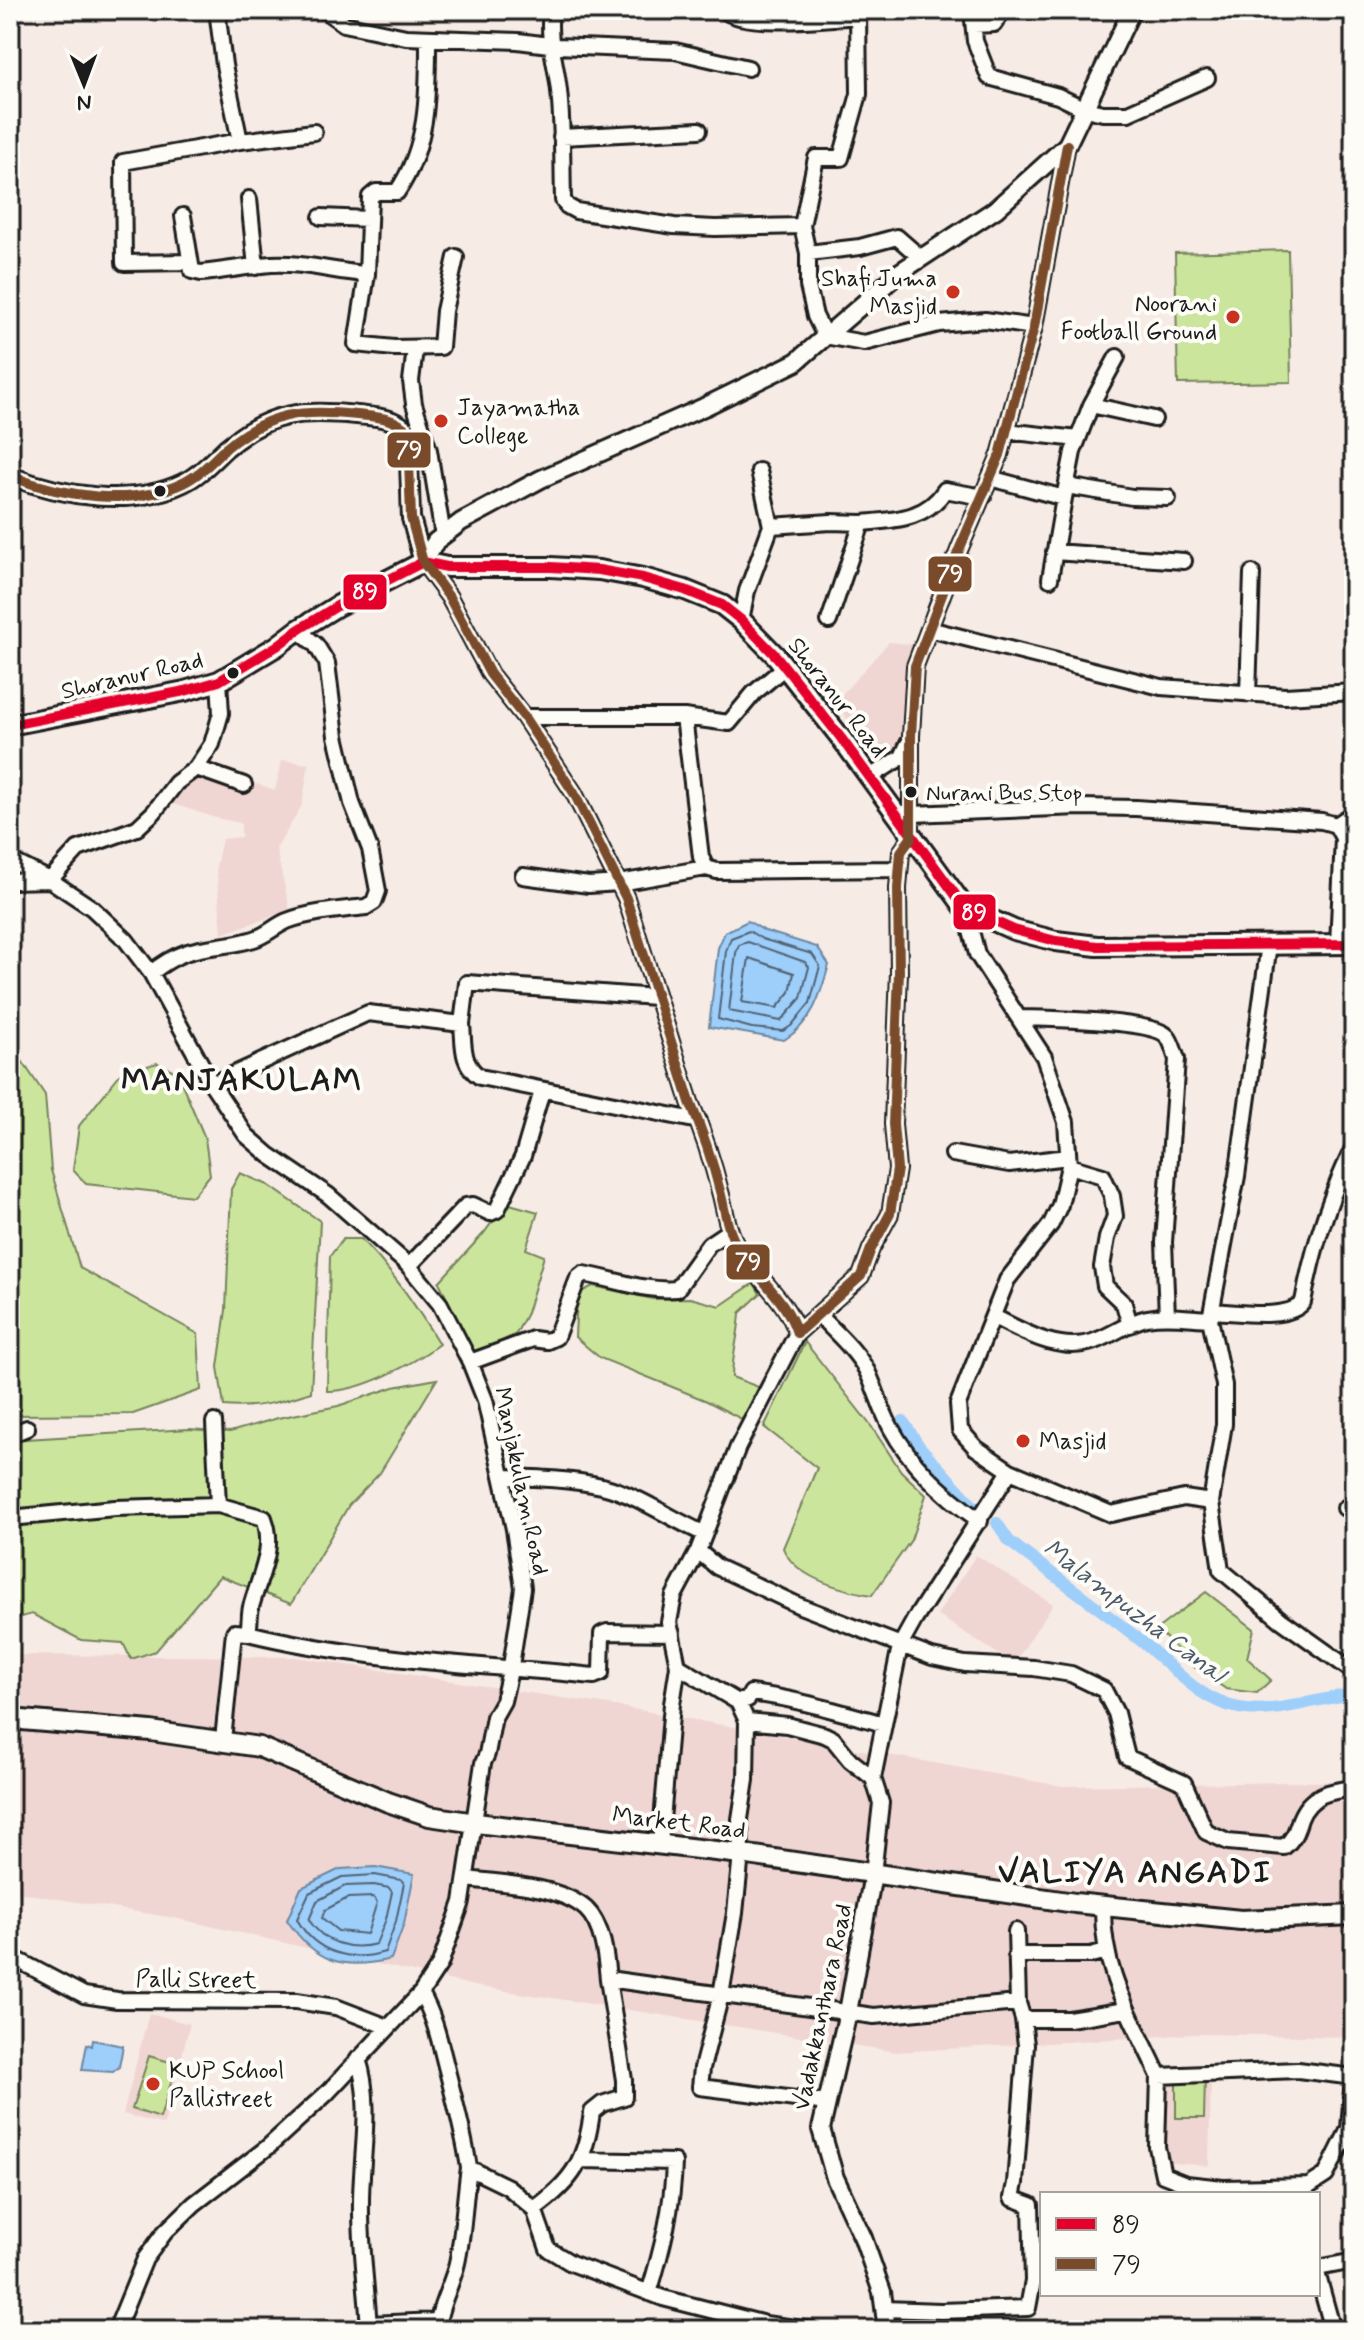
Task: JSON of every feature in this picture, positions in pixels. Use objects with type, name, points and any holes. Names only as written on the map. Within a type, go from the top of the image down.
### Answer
[{"type":"main road","name":"Shoranur Road","points":[[10,715],[182,682],[217,671],[436,553],[599,570],[685,590],[722,605],[741,620],[785,667],[965,908],[1014,930],[1056,941],[1097,946],[1346,944]]},
{"type":"main road","name":"Shoranur Road","points":[[10,725],[185,691],[219,681],[298,630]]},
{"type":"main road","name":"Market Road","points":[[10,1719],[223,1740],[259,1747],[388,1802],[429,1816],[476,1823],[741,1854],[1103,1906],[1241,1920],[1354,1915]]},
{"type":"street","points":[[217,10],[224,65],[240,141]]},
{"type":"street","points":[[324,10],[344,24],[406,37],[675,51],[748,68]]},
{"type":"street","points":[[551,10],[549,44],[556,60],[563,200],[567,206],[576,211],[674,226],[802,226]]},
{"type":"street","points":[[724,10],[737,17],[795,21],[858,13],[859,94],[841,158],[816,158],[802,226],[808,253],[808,286],[815,316],[825,336]]},
{"type":"street","points":[[1003,10],[994,24],[973,18],[975,41],[989,77],[1058,96],[1085,109],[1103,113],[1128,113],[1207,78]]},
{"type":"street","points":[[660,1844],[678,1666],[669,1622],[674,1596],[698,1551],[753,1416],[797,1333],[861,1276],[890,1214],[897,1169],[893,1124],[899,972],[899,869],[901,852],[911,838],[915,666],[1006,431],[1034,327],[1067,145],[1132,10]]},
{"type":"street","points":[[428,38],[428,82],[422,143],[397,192],[376,192],[370,197],[367,274],[356,344],[415,349],[441,347],[444,311],[456,257]]},
{"type":"street","points":[[561,137],[699,130]]},
{"type":"street","points":[[189,262],[124,263],[123,162],[240,141],[314,132]]},
{"type":"street","points":[[436,553],[461,522],[541,479],[704,407],[796,362],[900,272],[996,209],[1067,145]]},
{"type":"street","points":[[1036,173],[1061,184]]},
{"type":"street","points":[[249,199],[256,267]]},
{"type":"street","points":[[183,216],[192,271],[201,273],[271,264],[316,265],[339,272],[367,274]]},
{"type":"street","points":[[321,217],[368,219]]},
{"type":"street","points":[[808,253],[860,247],[897,237],[921,258]]},
{"type":"street","points":[[825,336],[864,343],[939,324],[985,320],[1034,327]]},
{"type":"street","points":[[415,349],[411,381],[414,404],[429,450],[436,553],[449,597],[490,674],[524,717],[574,793],[619,883],[699,1121],[730,1230],[740,1251],[782,1302],[793,1319],[797,1333]]},
{"type":"street","points":[[1050,579],[1073,452],[1091,405],[1117,357]]},
{"type":"street","points":[[1091,405],[1154,419]]},
{"type":"street","points":[[10,476],[69,491],[134,496],[184,482],[251,428],[274,418],[315,413],[379,417],[399,422],[408,432],[411,518],[436,553]]},
{"type":"street","points":[[1006,431],[1078,439]]},
{"type":"street","points":[[741,620],[747,591],[771,526],[759,471]]},
{"type":"street","points":[[990,478],[1066,492],[1168,498]]},
{"type":"street","points":[[771,526],[862,523],[911,517],[939,500],[945,490],[983,497]]},
{"type":"street","points":[[829,621],[862,523]]},
{"type":"street","points":[[1058,527],[1081,555]]},
{"type":"street","points":[[1054,552],[1184,561]]},
{"type":"street","points":[[1248,694],[1252,573]]},
{"type":"street","points":[[929,629],[1161,687],[1316,696],[1354,692]]},
{"type":"street","points":[[151,973],[182,953],[198,947],[251,940],[303,916],[366,907],[374,902],[378,891],[375,872],[370,849],[352,803],[336,736],[327,663],[316,645],[298,630]]},
{"type":"street","points":[[524,717],[684,717],[729,723],[754,693],[785,667]]},
{"type":"street","points":[[10,881],[50,880],[78,849],[137,828],[154,812],[176,783],[196,768],[212,744],[221,713],[219,681]]},
{"type":"street","points":[[684,717],[701,857],[706,868]]},
{"type":"street","points":[[870,777],[902,757],[911,736]]},
{"type":"street","points":[[196,768],[244,785]]},
{"type":"street","points":[[912,814],[1079,807],[1136,808],[1322,821],[1336,825],[1343,838],[1346,944]]},
{"type":"street","points":[[1336,825],[1354,818]]},
{"type":"street","name":"Manjakulam Road","points":[[10,860],[50,880],[92,908],[126,940],[151,973],[212,1084],[246,1135],[269,1155],[328,1195],[409,1266],[440,1304],[470,1362],[485,1400],[504,1477],[523,1588],[511,1666],[483,1763],[462,1902],[440,1964],[421,1993],[327,2093],[268,2147],[194,2204],[165,2232],[145,2259],[116,2330]]},
{"type":"street","points":[[523,876],[589,885],[706,868],[717,871],[899,869]]},
{"type":"street","points":[[965,908],[977,954],[1044,1057],[1066,1122],[1069,1162],[1060,1205],[1051,1224],[1007,1280],[958,1404],[960,1430],[976,1448],[1010,1471],[1111,1514],[1184,1498],[1211,1502]]},
{"type":"street","points":[[1269,944],[1237,1176],[1211,1315],[1224,1385],[1224,1424],[1211,1502],[1221,1570],[1281,1620],[1354,1672]]},
{"type":"street","points":[[655,997],[467,983],[462,1024],[465,1060],[472,1072],[480,1077],[699,1121]]},
{"type":"street","points":[[212,1084],[368,1013],[462,1024]]},
{"type":"street","points":[[1020,1018],[1089,1020],[1153,1028],[1168,1036],[1177,1059],[1164,1242],[1167,1316]]},
{"type":"street","points":[[409,1266],[466,1206],[473,1205],[490,1213],[497,1210],[523,1156],[542,1091]]},
{"type":"street","points":[[994,1317],[1034,1337],[1081,1345],[1146,1318],[1291,1313],[1303,1302],[1313,1249],[1347,1180],[1354,1146]]},
{"type":"street","points":[[953,1154],[1009,1164],[1069,1162],[1103,1176],[1112,1196],[1115,1216],[1102,1267],[1105,1286],[1124,1304],[1130,1325]]},
{"type":"street","points":[[470,1362],[533,1339],[547,1341],[556,1337],[578,1278],[583,1274],[661,1291],[677,1289],[709,1244],[730,1230]]},
{"type":"street","points":[[819,1315],[853,1350],[868,1374],[891,1430],[950,1500],[980,1521]]},
{"type":"street","points":[[214,1422],[218,1505]]},
{"type":"street","points":[[10,1435],[27,1428]]},
{"type":"street","points":[[873,1874],[881,1803],[873,1778],[900,1646],[1010,1471]]},
{"type":"street","points":[[504,1477],[602,1486],[634,1497],[703,1533]]},
{"type":"street","points":[[10,1518],[115,1508],[218,1505],[264,1518],[270,1534],[250,1611],[248,1633]]},
{"type":"street","points":[[698,1551],[717,1567],[800,1606],[932,1657],[965,1664],[1034,1668],[1071,1674],[1104,1690],[1116,1713],[1127,1757],[1184,1783],[1206,1832],[1228,1842],[1284,1847],[1293,1840],[1302,1814],[1314,1798],[1332,1791],[1354,1788]]},
{"type":"street","points":[[223,1740],[234,1632],[377,1657],[598,1675],[601,1673],[602,1634],[672,1633]]},
{"type":"street","points":[[678,1666],[738,1702],[747,1721],[746,1780],[740,1819],[741,1854],[735,1913],[721,1995],[700,2087],[827,2103]]},
{"type":"street","points":[[738,1702],[748,1699],[751,1693],[772,1696],[884,1724]]},
{"type":"street","points":[[747,1721],[787,1725],[825,1735],[873,1778]]},
{"type":"street","name":"Vadakkanthara Road","points":[[873,1874],[848,2012],[821,2129],[827,2155],[863,2238],[882,2292],[887,2330]]},
{"type":"street","points":[[466,1879],[558,1893],[585,1908],[596,1923],[606,1957],[624,2097],[602,2104],[592,2112],[589,2142],[582,2160],[552,2196],[534,2209]]},
{"type":"street","points":[[1103,1906],[1106,1951],[1126,2010],[1159,2076],[1157,2147],[1163,2175],[1186,2184],[1223,2188],[1308,2190],[1326,2175],[1349,2129],[1354,2077],[1298,2070],[1159,2076]]},
{"type":"street","points":[[884,2309],[1028,2308],[1033,2281],[1031,2205],[1012,2198],[1026,2045],[1018,2003],[1016,1931]]},
{"type":"street","points":[[1016,1955],[1091,1955],[1106,1951]]},
{"type":"street","name":"Palli Street","points":[[10,1956],[84,1995],[117,2000],[296,2001],[336,2007],[388,2027]]},
{"type":"street","points":[[608,1979],[874,2016],[1018,2003]]},
{"type":"street","points":[[358,2059],[363,2074],[361,2203],[369,2327],[437,2326],[457,2263],[464,2228],[469,2168],[465,2139],[442,2050],[431,2011],[421,1993]]},
{"type":"street","points":[[1023,2019],[1069,2019],[1126,2010]]},
{"type":"street","points":[[582,2160],[674,2162],[666,2226],[649,2293]]},
{"type":"street","points":[[469,2168],[508,2187],[534,2209],[548,2249],[571,2263],[649,2293],[765,2324],[811,2330]]},
{"type":"street","points":[[1320,2268],[1354,2261]]},
{"type":"street","points":[[1320,2283],[1333,2330]]},
{"type":"shaded area","points":[[889,642],[917,645],[909,666],[902,742],[895,755],[879,765],[835,702]]},
{"type":"shaded area","points":[[282,760],[309,764],[302,805],[276,849],[290,910],[222,934],[216,866],[222,839],[241,837],[241,823],[170,803],[202,766],[275,790]]},
{"type":"shaded area","points":[[976,1555],[1053,1604],[1014,1664],[937,1615]]},
{"type":"shaded area","name":"VALIYA ANGADI","points":[[10,1655],[296,1657],[622,1707],[1062,1786],[1354,1781],[1354,2037],[1196,2034],[897,2052],[475,1986],[174,1918],[10,1891]]},
{"type":"shaded area","name":"KUP School Pallistreet","points":[[149,2013],[190,2024],[164,2125],[123,2114]]},
{"type":"shaded area","points":[[1211,2077],[1209,2166],[1163,2162],[1164,2078]]},
{"type":"green space","name":"Noorani Football Ground","points":[[1288,250],[1291,382],[1178,384],[1175,253]]},
{"type":"green space","points":[[12,1046],[45,1095],[51,1170],[80,1268],[198,1334],[201,1390],[133,1414],[10,1415]]},
{"type":"green space","points":[[157,1063],[177,1072],[205,1138],[210,1175],[193,1196],[86,1184],[73,1170],[79,1126],[120,1074]]},
{"type":"green space","points":[[240,1173],[268,1185],[320,1221],[311,1392],[268,1404],[235,1407],[224,1406],[218,1367],[226,1310],[231,1189]]},
{"type":"green space","points":[[506,1203],[538,1212],[526,1249],[544,1256],[527,1313],[516,1334],[474,1355],[439,1282],[484,1233]]},
{"type":"green space","points":[[343,1239],[361,1239],[373,1251],[403,1289],[439,1344],[371,1382],[327,1391],[330,1256]]},
{"type":"green space","points":[[754,1283],[760,1294],[740,1313],[732,1369],[732,1377],[761,1388],[745,1421],[707,1401],[600,1358],[575,1337],[577,1294],[593,1286],[653,1299],[690,1298],[720,1306]]},
{"type":"green space","points":[[805,1342],[871,1426],[901,1471],[926,1495],[911,1540],[872,1595],[834,1586],[809,1575],[789,1558],[783,1548],[817,1468],[764,1427]]},
{"type":"green space","points":[[437,1379],[380,1473],[349,1505],[291,1604],[220,1576],[156,1651],[131,1659],[123,1643],[81,1640],[32,1614],[10,1620],[10,1440],[189,1429],[230,1432],[338,1406],[394,1387]]},
{"type":"green space","points":[[1206,1592],[1254,1629],[1247,1658],[1271,1680],[1257,1693],[1226,1689],[1194,1667],[1157,1629]]},
{"type":"green space","points":[[149,2056],[177,2064],[160,2118],[132,2109]]},
{"type":"green space","points":[[1176,2079],[1205,2079],[1204,2118],[1176,2118]]},
{"type":"water","points":[[748,921],[765,931],[817,947],[829,965],[809,1017],[784,1040],[709,1027],[718,948],[725,932]]},
{"type":"water","points":[[375,1867],[414,1874],[404,1924],[391,1959],[344,1963],[332,1960],[308,1946],[287,1920],[301,1888],[340,1869]]},
{"type":"water","points":[[93,2040],[123,2046],[119,2067],[113,2072],[82,2070],[87,2044],[92,2046]]},
{"type":"waterway","name":"Malampuzha Canal","points":[[903,1421],[919,1446],[975,1508]]},
{"type":"waterway","name":"Malampuzha Canal","points":[[997,1523],[1009,1541],[1211,1698],[1253,1710],[1354,1694]]},
{"type":"transit line","name":"79","points":[[10,476],[74,494],[141,495],[163,491],[189,480],[242,436],[272,420],[287,416],[337,413],[378,417],[397,423],[408,432],[411,518],[423,562],[449,597],[490,674],[524,717],[574,793],[626,898],[711,1159],[730,1231],[745,1258],[783,1306],[797,1333],[861,1276],[890,1214],[897,1169],[893,1124],[899,972],[898,888],[901,852],[911,838],[915,666],[959,550],[1000,455],[1034,327],[1067,145]]},
{"type":"transit line","name":"89","points":[[10,725],[185,691],[219,681],[337,606],[423,562],[447,567],[599,570],[685,590],[722,605],[741,620],[777,657],[841,738],[965,908],[1014,930],[1056,941],[1097,946],[1354,944]]},
{"type":"place","name":"Shafi Juma Masjid","points":[[953,292]]},
{"type":"place","name":"Noorani Football Ground","points":[[1233,317]]},
{"type":"place","name":"Jayamatha College","points":[[441,421]]},
{"type":"place","name":"Nurani Bus Stop","points":[[911,792]]},
{"type":"place","name":"Masjid","points":[[1023,1441]]},
{"type":"place","name":"KUP School Pallistreet","points":[[153,2084]]},
{"type":"district","name":"MANJAKULAM","points":[[242,1079]]},
{"type":"district","name":"VALIYA ANGADI","points":[[1135,1871]]}]
